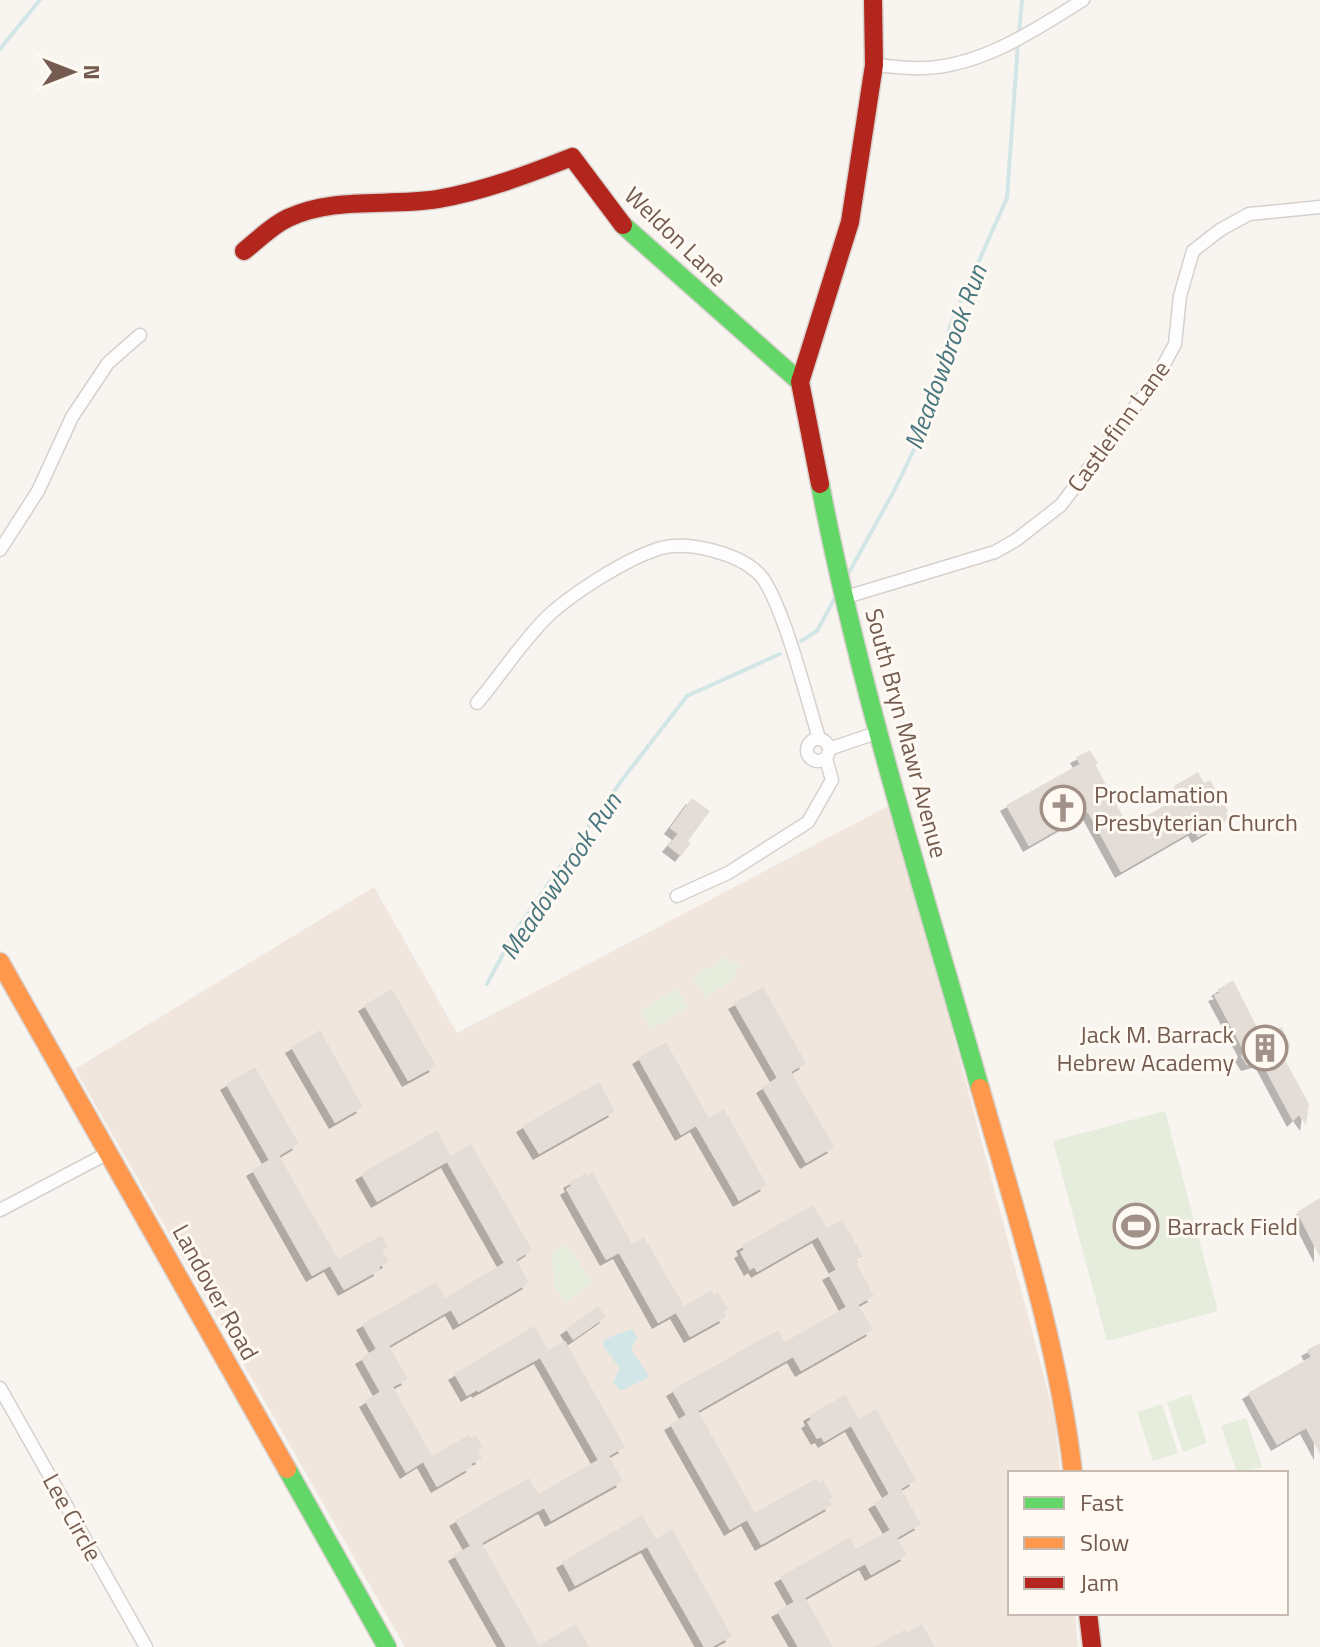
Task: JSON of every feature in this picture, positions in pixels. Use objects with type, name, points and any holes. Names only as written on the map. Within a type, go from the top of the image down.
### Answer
[{"type":"main road","name":"South Bryn Mawr Avenue","points":[[873,0],[874,65],[850,222],[800,382],[832,547],[879,732],[1018,1222],[1066,1412],[1073,1471]]},
{"type":"main road","name":"Weldon Lane","points":[[244,251],[284,219],[302,212],[335,205],[438,199],[506,184],[572,157],[617,220],[800,382]]},
{"type":"main road","name":"Landover Road","points":[[0,962],[387,1647]]},
{"type":"main road","points":[[1088,1615],[1092,1647]]},
{"type":"street","points":[[874,65],[925,68],[977,58],[1031,32],[1083,0]]},
{"type":"street","name":"Castlefinn Lane","points":[[845,593],[995,552],[1016,540],[1061,505],[1156,379],[1175,344],[1180,296],[1193,251],[1220,230],[1249,214],[1320,207]]},
{"type":"street","points":[[0,550],[38,491],[72,417],[108,363],[140,335]]},
{"type":"street","points":[[477,703],[547,618],[618,567],[662,548],[698,546],[729,556],[759,573],[776,602],[819,738],[828,744],[832,780],[808,822],[728,873],[677,896]]},
{"type":"street","points":[[819,738],[810,741],[806,751],[807,756],[816,761],[879,732]]},
{"type":"street","points":[[0,1210],[110,1152]]},
{"type":"street","name":"Lee Circle","points":[[0,1388],[146,1647]]},
{"type":"shaded area","points":[[892,804],[1055,1418],[1060,1471],[1008,1471],[1008,1615],[1075,1615],[1078,1647],[405,1647],[75,1069],[374,887],[457,1033]]},
{"type":"shaded area","points":[[632,1329],[637,1337],[631,1350],[648,1374],[646,1379],[620,1391],[613,1382],[620,1369],[603,1345],[605,1339]]},
{"type":"green space","points":[[727,957],[732,964],[737,961],[741,967],[735,971],[738,977],[705,997],[693,977]]},
{"type":"green space","points":[[677,989],[688,1008],[651,1029],[640,1010]]},
{"type":"green space","name":"Barrack Field","points":[[1165,1111],[1218,1311],[1107,1341],[1053,1141]]},
{"type":"green space","points":[[566,1244],[593,1283],[565,1303],[554,1285],[552,1253]]},
{"type":"green space","points":[[1191,1394],[1207,1443],[1183,1452],[1167,1402]]},
{"type":"green space","points":[[1162,1404],[1178,1453],[1153,1461],[1137,1412]]},
{"type":"green space","points":[[1246,1418],[1262,1467],[1236,1471],[1221,1426]]},
{"type":"building","name":"Proclamation Presbyterian Church","points":[[1090,750],[1128,826],[1180,797],[1174,786],[1198,772],[1204,783],[1210,780],[1228,811],[1229,819],[1198,837],[1194,830],[1121,872],[1088,812],[1029,846],[1006,805],[1080,764],[1076,757]]},
{"type":"building","points":[[692,798],[710,811],[681,856],[668,846],[678,834],[670,828]]},
{"type":"building","name":"Jack M. Barrack Hebrew Academy","points":[[1233,980],[1263,1039],[1282,1027],[1290,1045],[1285,1060],[1309,1104],[1306,1125],[1299,1115],[1293,1121],[1261,1061],[1247,1065],[1241,1056],[1244,1051],[1214,995]]},
{"type":"building","points":[[763,987],[806,1063],[791,1072],[834,1147],[806,1163],[762,1087],[777,1078],[734,1003]]},
{"type":"building","points":[[392,989],[436,1066],[408,1081],[364,1005]]},
{"type":"building","points":[[320,1030],[363,1107],[335,1123],[291,1047]]},
{"type":"building","points":[[666,1042],[709,1118],[724,1109],[767,1185],[739,1201],[696,1126],[681,1135],[638,1058]]},
{"type":"building","points":[[255,1067],[299,1144],[279,1156],[338,1259],[382,1235],[388,1247],[382,1250],[389,1262],[344,1290],[330,1266],[312,1276],[252,1170],[269,1160],[226,1084]]},
{"type":"building","points":[[599,1082],[615,1111],[539,1154],[522,1126]]},
{"type":"building","points":[[437,1130],[451,1156],[471,1144],[532,1250],[516,1260],[529,1283],[459,1324],[451,1310],[389,1346],[408,1379],[393,1387],[432,1456],[469,1435],[471,1438],[476,1435],[483,1447],[478,1450],[482,1458],[471,1464],[473,1466],[437,1487],[423,1462],[406,1473],[365,1401],[380,1392],[361,1358],[376,1349],[362,1324],[436,1282],[445,1298],[504,1263],[447,1162],[377,1202],[361,1174]]},
{"type":"building","points":[[586,1173],[588,1176],[593,1173],[632,1244],[644,1237],[684,1306],[711,1290],[714,1295],[718,1292],[728,1309],[724,1312],[726,1317],[690,1337],[676,1313],[658,1323],[619,1253],[606,1260],[566,1189],[571,1186],[569,1182]]},
{"type":"building","points":[[1320,1198],[1320,1257],[1297,1212]]},
{"type":"building","points":[[813,1205],[827,1228],[842,1220],[863,1256],[855,1261],[874,1296],[858,1305],[873,1330],[801,1371],[793,1357],[698,1411],[755,1513],[817,1478],[819,1483],[823,1480],[833,1498],[829,1500],[832,1505],[761,1545],[747,1520],[730,1530],[670,1424],[686,1415],[672,1390],[778,1330],[785,1342],[846,1307],[828,1274],[836,1270],[818,1237],[757,1272],[754,1267],[750,1270],[740,1252],[744,1250],[742,1245]]},
{"type":"building","points":[[598,1306],[606,1317],[573,1340],[566,1329]]},
{"type":"building","points":[[534,1326],[548,1350],[565,1341],[625,1447],[609,1456],[623,1481],[551,1521],[544,1508],[482,1543],[539,1645],[576,1624],[589,1647],[506,1647],[454,1555],[470,1546],[455,1520],[529,1478],[538,1494],[598,1460],[540,1358],[467,1396],[454,1374]]},
{"type":"building","points":[[1320,1343],[1320,1454],[1306,1428],[1277,1445],[1248,1393],[1311,1357],[1307,1350]]},
{"type":"building","points":[[845,1395],[859,1419],[876,1409],[916,1480],[901,1489],[921,1524],[897,1538],[907,1555],[871,1575],[865,1564],[805,1598],[833,1647],[798,1647],[777,1611],[794,1602],[780,1577],[850,1537],[856,1549],[890,1530],[874,1503],[889,1494],[851,1426],[824,1442],[821,1437],[817,1439],[807,1422],[811,1420],[809,1415]]},
{"type":"building","points":[[642,1515],[656,1539],[672,1529],[732,1636],[712,1647],[704,1647],[647,1547],[575,1586],[562,1562]]},
{"type":"building","points":[[922,1624],[935,1647],[874,1647],[904,1630],[906,1633]]},
{"type":"waterway","points":[[0,49],[40,0]]},
{"type":"waterway","name":"Meadowbrook Run","points":[[1019,34],[1022,0]]},
{"type":"waterway","name":"Meadowbrook Run","points":[[847,576],[922,433],[950,326],[1007,198],[1018,43]]},
{"type":"waterway","name":"Meadowbrook Run","points":[[801,641],[817,631],[837,594]]},
{"type":"waterway","name":"Meadowbrook Run","points":[[487,984],[512,937],[558,870],[687,696],[780,654]]},
{"type":"traffic: fast","points":[[623,225],[800,382]]},
{"type":"traffic: fast","points":[[820,484],[873,712],[980,1088]]},
{"type":"traffic: fast","points":[[287,1469],[387,1647]]},
{"type":"traffic: slow","points":[[0,962],[287,1469]]},
{"type":"traffic: slow","points":[[980,1088],[1046,1327],[1073,1471]]},
{"type":"traffic: jam","points":[[820,484],[800,382],[850,222],[874,65],[873,0]]},
{"type":"traffic: jam","points":[[244,251],[276,225],[306,211],[343,204],[419,201],[455,196],[572,157],[623,225]]},
{"type":"traffic: jam","points":[[1088,1615],[1092,1647]]},
{"type":"place","name":"Proclamation Presbyterian Church","points":[[1063,808]]},
{"type":"place","name":"Jack M. Barrack Hebrew Academy","points":[[1265,1048]]},
{"type":"place","name":"Barrack Field","points":[[1136,1226]]}]
